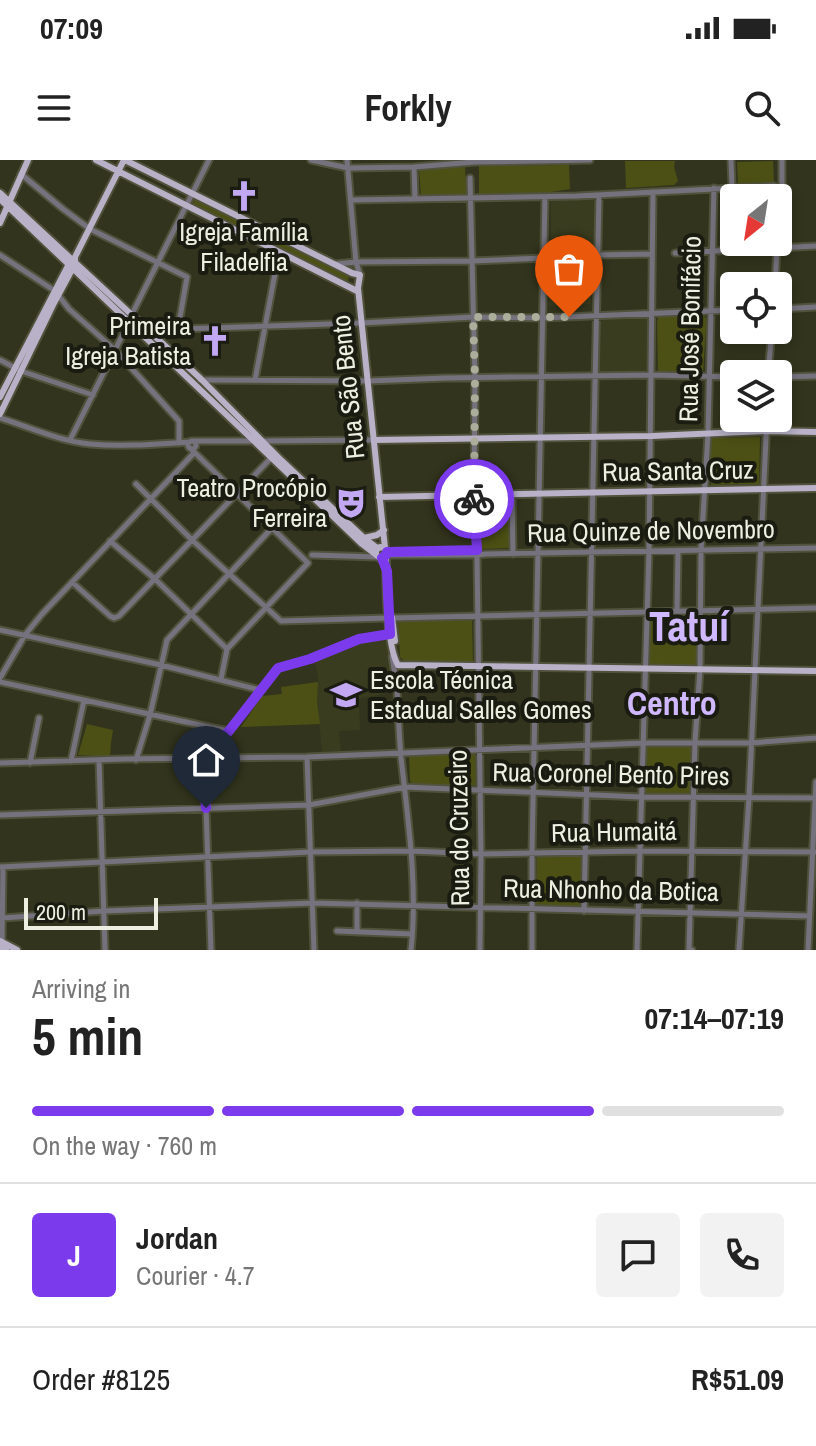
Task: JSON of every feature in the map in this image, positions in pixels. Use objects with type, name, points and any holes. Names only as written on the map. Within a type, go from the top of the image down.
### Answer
[{"type":"main road","points":[[0,223],[28,160]]},
{"type":"main road","points":[[96,160],[358,290]]},
{"type":"main road","points":[[107,160],[118,171]]},
{"type":"main road","points":[[0,416],[18,369],[124,160],[356,274]]},
{"type":"main road","points":[[0,193],[7,203]]},
{"type":"main road","points":[[0,199],[132,314],[148,336]]},
{"type":"main road","points":[[73,263],[129,322],[198,381],[363,541]]},
{"type":"main road","name":"Rua São Bento","points":[[356,274],[384,530],[381,552],[387,571],[390,634]]},
{"type":"main road","points":[[0,397],[18,369]]},
{"type":"main road","points":[[374,440],[747,432]]},
{"type":"main road","points":[[792,432],[816,432]]},
{"type":"main road","points":[[257,441],[271,458],[363,541],[381,552]]},
{"type":"main road","name":"Rua Santa Cruz","points":[[379,497],[816,488]]},
{"type":"main road","points":[[363,541],[384,530]]},
{"type":"main road","name":"Rua São Bento","points":[[390,618],[398,665]]},
{"type":"main road","points":[[390,634],[398,665],[816,671]]},
{"type":"main road","points":[[2,945],[17,950]]},
{"type":"street","points":[[132,314],[209,160]]},
{"type":"street","points":[[311,160],[348,168],[590,160]]},
{"type":"street","name":"Rua São Bento","points":[[347,160],[356,274]]},
{"type":"street","points":[[731,160],[732,184]]},
{"type":"street","points":[[782,160],[783,184]]},
{"type":"street","points":[[414,167],[415,199]]},
{"type":"street","points":[[21,174],[90,229],[187,277],[178,329]]},
{"type":"street","points":[[776,184],[783,177]]},
{"type":"street","name":"Rua do Cruzeiro","points":[[470,178],[475,378],[480,950]]},
{"type":"street","name":"Rua José Bonifácio","points":[[690,950],[714,188]]},
{"type":"street","points":[[351,200],[545,197],[720,188]]},
{"type":"street","points":[[637,950],[652,436],[653,192]]},
{"type":"street","points":[[584,911],[599,195]]},
{"type":"street","points":[[532,950],[545,197]]},
{"type":"street","points":[[792,244],[816,246]]},
{"type":"street","points":[[255,380],[279,252]]},
{"type":"street","points":[[675,253],[720,252]]},
{"type":"street","points":[[597,255],[652,254]]},
{"type":"street","points":[[0,255],[56,293],[69,309],[115,350],[179,421],[179,443]]},
{"type":"street","points":[[335,264],[544,258]]},
{"type":"street","points":[[792,308],[816,307]]},
{"type":"street","points":[[148,336],[178,329],[720,311]]},
{"type":"street","points":[[70,440],[129,322]]},
{"type":"street","points":[[0,360],[93,395]]},
{"type":"street","points":[[198,381],[720,376]]},
{"type":"street","points":[[792,377],[816,376]]},
{"type":"street","points":[[0,416],[88,444],[179,443],[193,446],[257,441],[374,440]]},
{"type":"street","points":[[739,950],[766,432]]},
{"type":"street","points":[[193,446],[207,465],[308,563],[227,649],[221,679]]},
{"type":"street","points":[[193,446],[151,499],[25,635],[0,681],[229,731]]},
{"type":"street","points":[[72,582],[114,618],[119,616],[271,458]]},
{"type":"street","points":[[136,484],[281,621],[816,608]]},
{"type":"street","points":[[512,495],[513,555]]},
{"type":"street","points":[[136,760],[167,640],[272,528]]},
{"type":"street","points":[[110,541],[155,579],[227,649]]},
{"type":"street","points":[[349,555],[363,541]]},
{"type":"street","name":"Rua Quinze de Novembro","points":[[312,555],[381,552],[513,555],[816,548]]},
{"type":"street","points":[[676,551],[676,611]]},
{"type":"street","points":[[0,630],[260,690]]},
{"type":"street","points":[[211,950],[202,759],[229,731],[278,668],[359,639],[390,634]]},
{"type":"street","name":"Rua São Bento","points":[[390,634],[412,851],[411,950]]},
{"type":"street","name":"Rua São Bento","points":[[397,688],[398,665]]},
{"type":"street","points":[[71,761],[84,700]]},
{"type":"street","points":[[30,763],[39,718]]},
{"type":"street","points":[[0,763],[307,757],[643,743],[750,743],[816,738]]},
{"type":"street","points":[[307,757],[314,950]]},
{"type":"street","points":[[99,760],[105,950]]},
{"type":"street","points":[[808,950],[816,782]]},
{"type":"street","name":"Rua Coronel Bento Pires","points":[[0,815],[309,805],[405,787],[641,797],[816,798]]},
{"type":"street","name":"Rua Humaitá","points":[[2,867],[310,852],[815,852]]},
{"type":"street","points":[[2,867],[2,945]]},
{"type":"street","name":"Rua Nhonho da Botica","points":[[2,918],[313,903],[809,916]]},
{"type":"street","points":[[357,903],[357,932]]},
{"type":"street","points":[[337,931],[412,934]]},
{"type":"shaded area","points":[[596,198],[591,304],[549,306],[547,249],[551,245],[551,199]]},
{"type":"shaded area","points":[[649,317],[650,370],[598,373],[599,319]]},
{"type":"shaded area","name":"Escola Técnica Estadual Salles Gomes","points":[[380,638],[388,642],[392,692],[359,699],[360,730],[339,731],[341,751],[322,752],[315,659],[352,647],[359,641]]},
{"type":"green space","points":[[625,161],[675,161],[678,181],[674,185],[626,188]]},
{"type":"green space","points":[[773,161],[774,183],[738,184],[737,162]]},
{"type":"green space","points":[[569,165],[570,189],[479,195],[479,166]]},
{"type":"green space","points":[[465,167],[467,196],[421,197],[419,169]]},
{"type":"green space","points":[[195,198],[349,273],[348,282],[192,206]]},
{"type":"green space","points":[[661,315],[703,315],[706,318],[703,374],[658,371],[657,323]]},
{"type":"green space","points":[[760,437],[759,484],[711,485],[711,438]]},
{"type":"green space","points":[[510,499],[511,548],[480,549],[479,500]]},
{"type":"green space","points":[[649,612],[699,613],[697,665],[650,665]]},
{"type":"green space","points":[[472,620],[473,663],[404,661],[400,657],[398,621]]},
{"type":"green space","points":[[318,682],[320,724],[241,727],[262,696],[282,694],[281,687]]},
{"type":"green space","points":[[87,724],[113,730],[110,757],[78,755]]},
{"type":"green space","points":[[645,745],[692,745],[691,794],[644,794]]},
{"type":"green space","points":[[475,752],[476,785],[414,785],[410,781],[409,755]]},
{"type":"green space","points":[[537,855],[583,856],[582,907],[536,905]]},
{"type":"way so far","points":[[474,499],[473,317],[569,317]]},
{"type":"place","name":"Igreja Família Filadelfia","points":[[244,196]]},
{"type":"place","name":"Primeira Igreja Batista","points":[[215,341]]},
{"type":"place","name":"Teatro Procópio Ferreira","points":[[351,503]]},
{"type":"place","name":"Escola Técnica Estadual Salles Gomes","points":[[346,695]]},
{"type":"district","name":"Tatuí","points":[[689,626]]},
{"type":"district","name":"Centro","points":[[672,703]]},
{"type":"route","points":[[206,808],[202,759],[245,712],[278,668],[359,639],[390,634],[387,571],[382,558],[387,552],[477,550],[474,499]]}]
